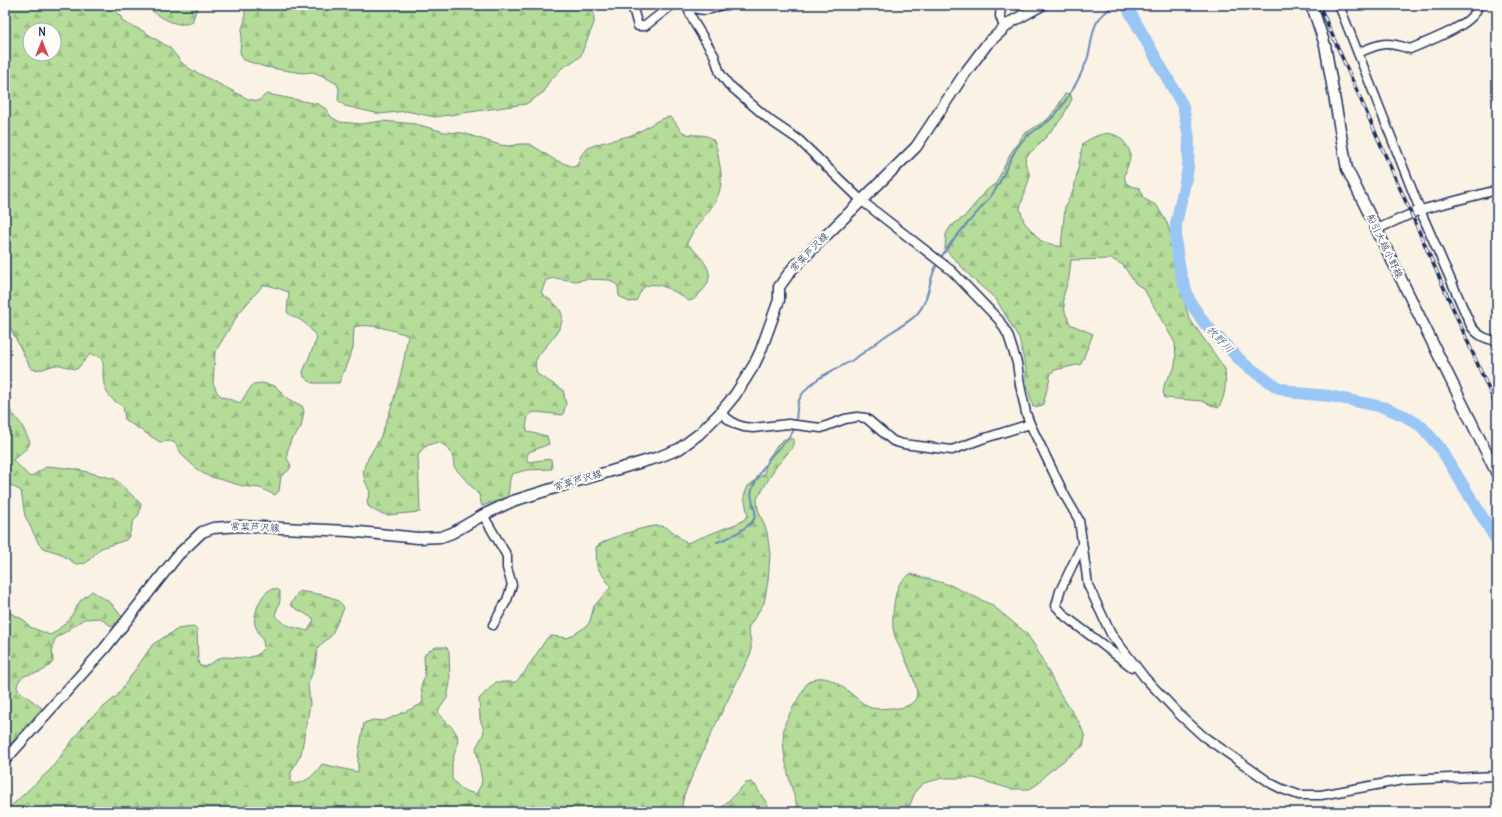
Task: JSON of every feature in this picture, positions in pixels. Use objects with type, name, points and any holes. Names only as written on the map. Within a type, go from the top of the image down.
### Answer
[{"type":"main road","name":"常葉芦沢線","points":[[5,760],[105,648],[178,555],[202,532],[213,528],[227,526],[349,530],[429,538],[452,533],[513,501],[669,454],[690,441],[720,413],[735,395],[754,365],[779,300],[779,287],[792,269],[916,147],[987,44],[1004,27],[1042,5]]},
{"type":"main road","name":"船引大越小野線","points":[[1310,5],[1314,12],[1325,46],[1347,169],[1497,474]]},
{"type":"street","points":[[632,5],[638,26],[644,26],[672,5]]},
{"type":"street","points":[[686,5],[699,10],[714,8],[720,5]]},
{"type":"street","points":[[686,5],[695,24],[714,55],[720,74],[728,84],[771,121],[799,140],[862,201],[952,271],[998,320],[1008,335],[1017,363],[1021,392],[1030,424],[1065,496],[1079,520],[1088,585],[1111,634],[1141,673],[1180,715],[1203,736],[1272,784],[1282,790],[1299,795],[1321,795],[1404,780],[1497,776]]},
{"type":"street","points":[[1001,5],[1000,16],[1004,27]]},
{"type":"street","points":[[1339,5],[1420,210],[1471,326],[1476,334],[1486,339],[1497,341]]},
{"type":"street","points":[[1358,53],[1378,44],[1396,44],[1410,48],[1447,33],[1465,22],[1476,11],[1478,5]]},
{"type":"street","points":[[1377,229],[1420,210],[1497,190]]},
{"type":"street","points":[[720,413],[735,424],[753,428],[788,424],[820,428],[845,419],[857,417],[866,418],[893,441],[903,444],[952,450],[1030,424]]},
{"type":"street","points":[[484,515],[507,556],[507,568],[512,585],[507,600],[493,625]]},
{"type":"street","points":[[1082,545],[1060,591],[1056,606],[1066,617],[1141,673]]},
{"type":"green space","points":[[5,5],[106,5],[111,7],[121,17],[123,22],[143,31],[170,48],[182,63],[190,69],[248,99],[258,101],[267,94],[318,104],[326,109],[331,117],[340,122],[361,124],[382,121],[416,124],[444,132],[463,133],[500,145],[509,146],[530,144],[555,160],[574,167],[578,164],[583,152],[587,149],[603,142],[634,134],[660,120],[670,117],[684,133],[690,135],[708,136],[711,138],[717,150],[721,175],[717,197],[713,205],[693,231],[687,243],[702,260],[709,272],[707,285],[694,299],[689,301],[667,288],[649,285],[644,287],[636,301],[629,302],[619,296],[618,286],[610,280],[586,279],[576,281],[554,278],[546,280],[541,293],[558,307],[562,314],[562,320],[556,334],[537,358],[536,368],[537,374],[563,390],[566,404],[563,415],[537,412],[531,413],[528,417],[526,427],[528,432],[547,436],[549,444],[529,452],[527,462],[551,459],[552,469],[526,470],[512,474],[508,497],[482,506],[479,495],[454,467],[451,452],[439,442],[424,448],[418,456],[420,512],[387,515],[377,512],[368,506],[367,501],[370,492],[364,478],[364,469],[381,436],[390,411],[401,374],[408,335],[374,326],[354,327],[353,348],[339,383],[312,383],[304,377],[303,372],[317,338],[304,323],[287,312],[289,292],[268,285],[263,285],[239,313],[215,352],[213,383],[217,392],[221,396],[240,403],[253,384],[262,383],[275,386],[288,399],[302,406],[304,411],[301,427],[291,439],[287,453],[287,458],[291,466],[289,470],[281,476],[279,491],[275,495],[260,488],[243,486],[208,476],[199,471],[183,456],[175,443],[170,441],[160,442],[125,420],[123,406],[113,400],[105,388],[103,363],[98,356],[90,354],[77,369],[58,365],[42,369],[31,369],[5,317]]},
{"type":"green space","points":[[144,5],[198,5],[192,22],[179,24],[166,20]]},
{"type":"green space","points":[[245,5],[589,5],[594,14],[594,23],[580,57],[562,68],[548,83],[544,92],[526,104],[435,117],[406,111],[380,114],[345,106],[338,100],[339,89],[337,84],[323,76],[313,72],[302,73],[265,67],[244,60],[240,51],[242,29],[245,20]]},
{"type":"green space","points":[[1070,93],[1072,99],[1062,118],[1026,157],[1025,162],[1030,176],[1020,208],[1024,222],[1041,241],[1061,247],[1065,207],[1074,189],[1083,143],[1093,137],[1104,134],[1119,137],[1130,152],[1130,159],[1125,174],[1125,180],[1127,184],[1140,188],[1143,198],[1157,206],[1167,223],[1173,242],[1175,271],[1189,318],[1225,369],[1224,394],[1218,408],[1202,401],[1165,398],[1163,392],[1165,382],[1174,369],[1176,359],[1175,343],[1144,289],[1135,283],[1123,265],[1112,259],[1071,260],[1069,278],[1063,297],[1065,312],[1070,324],[1093,334],[1081,364],[1055,370],[1051,373],[1043,405],[1033,407],[1026,381],[1026,370],[1019,338],[996,299],[975,281],[945,249],[946,234],[951,226],[964,217],[987,190],[996,183],[1012,151],[1024,134],[1048,119],[1065,94]]},
{"type":"green space","points":[[5,404],[21,424],[30,442],[28,447],[13,460],[30,477],[48,466],[75,469],[115,479],[141,504],[139,514],[133,522],[129,536],[126,540],[101,548],[86,563],[76,564],[59,553],[43,548],[39,544],[25,516],[21,491],[5,482]]},
{"type":"green space","points":[[784,439],[794,439],[792,448],[775,468],[757,499],[758,509],[767,532],[770,554],[768,581],[764,603],[748,628],[751,642],[751,653],[707,742],[684,795],[682,805],[684,810],[687,812],[9,812],[10,807],[51,769],[88,720],[117,696],[153,644],[178,629],[193,627],[197,629],[199,665],[204,667],[222,657],[247,658],[257,655],[264,648],[264,645],[255,625],[256,614],[265,594],[269,590],[274,589],[280,591],[280,601],[275,615],[281,622],[294,628],[308,631],[314,619],[290,605],[299,591],[331,597],[341,603],[344,608],[331,636],[319,646],[317,651],[315,666],[308,684],[310,704],[301,754],[291,772],[291,781],[294,784],[307,780],[322,764],[358,772],[358,757],[364,723],[373,720],[384,721],[420,705],[423,701],[421,686],[425,676],[424,656],[427,652],[436,647],[446,647],[449,651],[450,683],[447,698],[438,711],[453,728],[458,738],[452,763],[452,779],[462,790],[476,794],[482,780],[476,748],[484,730],[480,719],[479,699],[496,682],[516,682],[524,673],[547,638],[552,636],[568,638],[587,626],[594,606],[611,587],[597,567],[596,547],[617,536],[655,526],[667,528],[687,543],[741,522],[748,516],[744,496],[748,486],[764,474],[767,460]]},
{"type":"green space","points":[[910,574],[950,585],[992,605],[1026,633],[1035,646],[1059,692],[1079,722],[1085,737],[1083,746],[1045,775],[1039,783],[1030,789],[1011,789],[974,778],[943,778],[924,783],[916,790],[907,812],[799,812],[786,766],[783,742],[788,716],[807,683],[815,678],[831,680],[840,685],[862,703],[874,708],[902,707],[911,704],[915,700],[917,695],[916,687],[896,639],[893,628],[894,601],[897,589],[901,582]]},
{"type":"green space","points":[[92,591],[111,603],[122,617],[114,628],[100,618],[84,619],[55,639],[52,648],[53,662],[40,672],[23,677],[18,683],[17,687],[19,691],[42,708],[8,747],[5,748],[5,610],[24,620],[30,627],[50,635],[69,620],[80,601]]},
{"type":"green space","points":[[751,782],[755,785],[772,812],[717,812],[746,783]]},
{"type":"waterway","points":[[940,259],[952,241],[994,192],[1014,153],[1022,141],[1051,119],[1062,105],[1085,66],[1094,28],[1097,22],[1115,5]]},
{"type":"waterway","name":"牧野川","points":[[1126,5],[1183,106],[1189,138],[1188,168],[1176,224],[1176,246],[1181,275],[1190,302],[1205,324],[1244,364],[1277,387],[1297,393],[1330,396],[1383,407],[1405,416],[1422,427],[1441,449],[1497,541]]},
{"type":"waterway","points":[[796,422],[797,407],[804,391],[822,376],[851,361],[916,315],[924,303],[932,275],[938,262]]},
{"type":"waterway","points":[[717,542],[736,534],[752,522],[755,511],[751,494],[760,472],[772,455],[789,438],[795,426]]},
{"type":"railway","points":[[1319,5],[1497,408]]}]
